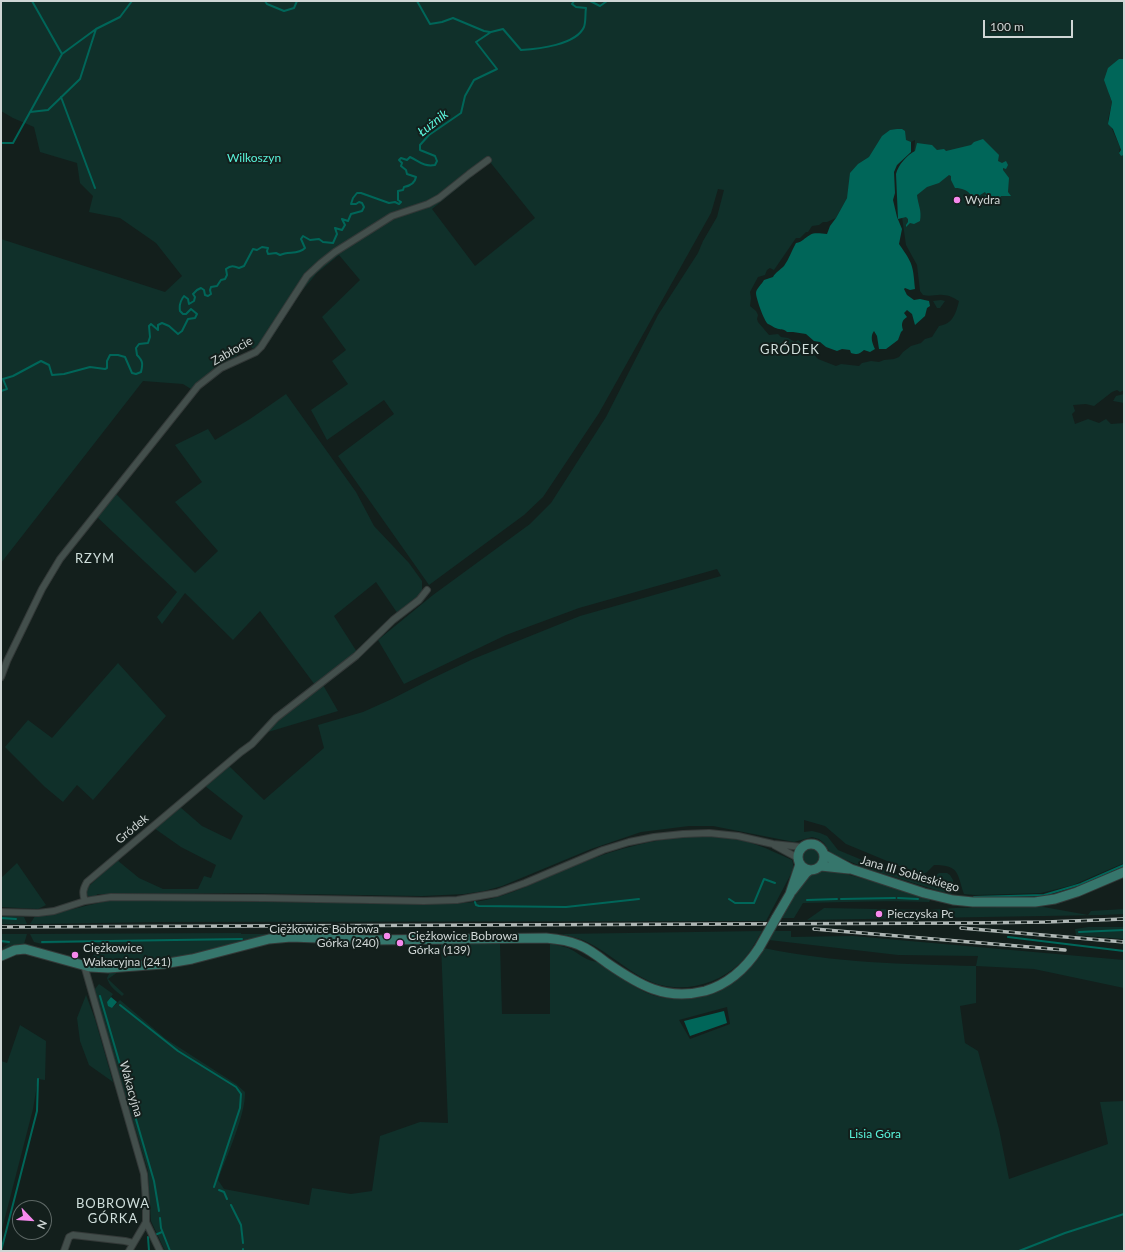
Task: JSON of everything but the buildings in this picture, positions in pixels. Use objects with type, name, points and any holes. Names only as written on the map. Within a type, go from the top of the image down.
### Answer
[{"type":"street","name":"Zabłocie","points":[[1,677],[7,661],[42,589],[60,559],[198,386],[221,368],[256,352],[261,347],[307,276],[335,252],[392,216],[428,204],[438,198],[488,160]]},
{"type":"street","name":"Gródek","points":[[85,901],[82,895],[87,882],[252,744],[276,718],[356,656],[393,620],[419,600],[427,590]]},
{"type":"street","points":[[1,912],[28,913],[54,911],[85,901],[111,897],[424,901],[458,900],[496,893],[525,883],[608,848],[654,837],[683,834],[709,834],[738,836],[772,844],[802,847]]},
{"type":"street","points":[[772,844],[799,861],[803,867],[810,870]]},
{"type":"street","points":[[1,956],[15,950],[25,950],[84,965],[108,968],[163,964],[192,959],[269,939],[291,937],[371,940],[546,938],[564,940],[578,945],[642,986],[665,993],[687,994],[709,990],[730,979],[746,965],[759,948],[790,894],[806,873],[821,866],[825,859],[825,855],[820,846],[816,844],[806,844],[802,847],[798,854],[799,861],[790,894]]},
{"type":"street","name":"Jana III Sobieskiego","points":[[825,855],[851,869],[936,896],[962,901],[991,903],[1035,902],[1055,899],[1077,892],[1124,872]]},
{"type":"street","name":"Jana III Sobieskiego","points":[[821,866],[851,869]]},
{"type":"street","name":"Wakacyjna","points":[[84,965],[144,1174],[146,1222],[160,1251]]},
{"type":"street","points":[[129,1251],[146,1222]]},
{"type":"street","points":[[64,1251],[69,1237],[73,1235],[133,1243]]},
{"type":"green space","name":"Wilkoszyn","points":[[1,1],[1124,1],[1124,59],[1119,59],[1109,94],[1112,102],[1108,120],[1120,147],[1119,153],[1121,156],[1124,155],[1124,390],[1120,392],[1117,390],[1112,392],[1094,406],[1086,404],[1073,405],[1075,411],[1072,414],[1075,424],[1088,419],[1099,423],[1106,419],[1111,424],[1124,423],[1124,863],[1073,885],[1041,893],[964,894],[956,872],[949,867],[934,865],[927,872],[921,875],[846,844],[825,826],[804,820],[804,832],[812,831],[827,836],[838,850],[903,877],[921,882],[931,879],[939,873],[947,873],[953,880],[953,891],[951,894],[939,891],[866,868],[831,854],[824,843],[819,839],[812,837],[794,842],[713,826],[689,826],[641,832],[591,849],[502,886],[464,894],[422,896],[238,893],[98,894],[95,896],[88,896],[86,893],[87,888],[117,860],[139,878],[163,889],[198,889],[204,876],[211,878],[216,865],[181,847],[154,828],[180,807],[202,826],[231,840],[243,816],[205,786],[229,766],[264,800],[324,748],[318,725],[363,712],[473,659],[580,616],[721,576],[717,569],[579,608],[506,635],[404,684],[378,640],[433,595],[530,524],[551,503],[606,417],[658,315],[698,253],[717,217],[724,190],[718,189],[711,213],[599,413],[543,497],[524,515],[429,585],[338,456],[394,414],[384,400],[327,440],[311,410],[348,384],[332,361],[346,350],[322,317],[360,280],[339,255],[317,273],[301,292],[269,342],[265,338],[260,345],[253,349],[249,344],[234,360],[218,368],[191,389],[183,384],[143,381],[1,563],[1,239],[165,292],[182,276],[156,243],[120,218],[89,212],[93,196],[80,183],[77,163],[40,152],[34,127],[1,111]],"holes":[[[915,140],[914,153],[901,210],[906,245],[917,265],[920,291],[923,295],[945,295],[959,301],[957,310],[951,320],[948,323],[939,326],[932,337],[911,346],[899,357],[879,362],[871,361],[862,363],[859,366],[841,364],[836,366],[818,359],[798,340],[795,342],[788,338],[781,337],[778,334],[769,335],[758,322],[758,315],[756,311],[750,306],[750,292],[758,277],[765,275],[767,270],[770,268],[774,270],[796,238],[800,238],[808,232],[812,226],[819,225],[823,222],[836,218],[853,185],[911,145],[911,142]],[[490,162],[535,218],[475,266],[432,209]]]},
{"type":"green space","points":[[933,301],[945,301],[940,308],[937,308]]},
{"type":"green space","points":[[286,394],[356,492],[374,526],[409,563],[422,581],[422,593],[398,614],[376,582],[334,616],[357,652],[315,685],[260,611],[233,640],[185,593],[162,624],[157,617],[177,592],[97,517],[116,494],[195,573],[218,551],[175,502],[202,482],[175,445],[208,429],[215,440],[250,419]]},
{"type":"green space","points":[[1124,394],[1124,403],[1113,401],[1116,396]]},
{"type":"green space","points":[[118,663],[166,716],[93,800],[77,785],[63,802],[45,787],[5,747],[28,720],[52,738]]},
{"type":"green space","points":[[323,685],[338,711],[268,732],[273,723]]},
{"type":"green space","points":[[692,836],[741,840],[792,860],[793,870],[766,921],[164,922],[30,924],[35,916],[114,900],[427,904],[474,902],[502,896],[581,863],[622,849],[649,842]]},
{"type":"green space","points":[[811,847],[817,850],[820,856],[817,862],[811,865],[805,862],[802,856],[805,850]]},
{"type":"green space","points":[[17,863],[46,905],[38,909],[1,907],[1,878]]},
{"type":"green space","points":[[827,869],[931,899],[929,902],[882,901],[803,903],[794,918],[781,918],[805,878],[809,875]]},
{"type":"green space","points":[[1038,906],[1088,915],[1091,911],[1124,909],[1124,914],[1102,915],[807,920],[824,908],[929,910]]},
{"type":"green space","points":[[1,915],[24,917],[27,924],[1,924]]},
{"type":"green space","points":[[1088,927],[1124,927],[1124,939],[1076,935],[1075,929]]},
{"type":"green space","points":[[762,931],[746,957],[729,972],[706,983],[682,987],[669,987],[645,979],[589,943],[579,938],[560,934]]},
{"type":"green space","points":[[774,931],[791,931],[791,937],[853,936],[1124,960],[1124,988],[1034,969],[976,966],[978,956],[898,955],[769,940]]},
{"type":"green space","points":[[1,934],[27,934],[24,944],[14,946],[1,952],[1,949],[8,944],[1,943]]},
{"type":"green space","points":[[30,934],[271,934],[175,959],[104,964],[88,961],[102,947],[95,942],[42,944],[34,942]]},
{"type":"green space","name":"Lisia Góra","points":[[550,943],[568,948],[587,959],[599,962],[637,988],[648,993],[658,997],[674,999],[698,997],[720,990],[730,984],[749,968],[764,948],[843,960],[976,966],[976,1003],[960,1006],[965,1043],[978,1051],[999,1129],[1009,1179],[1108,1144],[1100,1102],[1124,1101],[1124,1251],[165,1251],[151,1221],[148,1171],[94,990],[99,984],[113,994],[107,1002],[112,1008],[120,1000],[166,1039],[236,1084],[245,1092],[239,1124],[218,1180],[224,1189],[309,1205],[312,1188],[351,1194],[372,1191],[380,1136],[420,1122],[448,1123],[441,944],[500,944],[502,1014],[550,1014]],"holes":[[[727,1007],[730,1024],[690,1039],[679,1020]]]},
{"type":"green space","points":[[110,972],[118,972],[108,979],[124,994],[122,996],[108,981],[107,978]]},
{"type":"green space","points":[[86,995],[95,1019],[113,1082],[89,1065],[80,1041],[77,1018]]},
{"type":"green space","points":[[20,1025],[46,1041],[45,1080],[38,1079],[33,1109],[1,1233],[1,1061],[7,1063]]},
{"type":"shaded area","points":[[1119,59],[1124,59],[1124,155],[1121,156],[1119,153],[1121,150],[1113,129],[1108,124],[1112,102],[1104,80],[1108,68]]},
{"type":"shaded area","points":[[902,129],[905,131],[906,140],[911,142],[911,152],[897,165],[894,172],[895,193],[893,200],[897,217],[902,229],[899,244],[912,265],[914,275],[915,289],[904,289],[907,295],[914,300],[920,299],[929,301],[930,306],[927,308],[925,316],[915,325],[912,314],[907,310],[904,313],[907,317],[902,322],[903,330],[898,340],[886,349],[879,349],[877,336],[874,331],[872,340],[875,349],[870,352],[864,350],[857,354],[851,353],[850,350],[842,349],[837,351],[826,347],[820,342],[814,341],[806,334],[787,332],[768,324],[762,314],[757,300],[756,291],[764,280],[773,277],[784,266],[796,243],[812,234],[827,234],[830,226],[847,198],[850,173],[858,164],[869,157],[882,136],[890,130]]},
{"type":"shaded area","points":[[983,139],[999,155],[998,161],[1002,163],[1006,161],[1008,165],[1006,169],[1003,168],[1003,170],[1009,178],[1008,192],[1011,196],[1001,196],[998,200],[984,196],[987,195],[985,192],[975,198],[970,199],[971,195],[968,192],[955,188],[951,180],[951,176],[949,175],[939,183],[927,187],[917,195],[920,221],[914,224],[910,223],[906,227],[908,219],[906,217],[898,219],[896,174],[903,161],[915,151],[917,143],[932,145],[937,150],[944,149],[946,151],[971,145],[974,142]]},
{"type":"shaded area","points":[[111,997],[117,1002],[112,1008],[108,1006],[107,1002]]},
{"type":"shaded area","points":[[724,1011],[727,1023],[690,1036],[684,1021]]},
{"type":"waterway","points":[[1,143],[13,143],[62,54],[32,1]]},
{"type":"waterway","points":[[62,54],[96,29],[120,17],[132,1]]},
{"type":"waterway","points":[[265,1],[267,4],[284,11],[294,8],[297,1]]},
{"type":"waterway","points":[[417,1],[430,24],[453,18],[490,32]]},
{"type":"waterway","name":"Łużnik","points":[[1,391],[7,389],[3,379],[13,376],[41,361],[49,365],[52,375],[64,374],[90,367],[105,369],[107,368],[107,361],[110,355],[118,355],[125,357],[132,373],[136,374],[141,372],[142,363],[137,355],[136,348],[139,344],[148,343],[150,337],[149,326],[151,324],[158,330],[158,325],[162,323],[169,326],[178,334],[182,331],[188,319],[195,318],[197,314],[191,309],[186,314],[183,314],[180,311],[180,303],[184,296],[188,299],[189,304],[194,301],[195,297],[193,294],[201,288],[204,290],[205,295],[208,296],[211,294],[211,287],[217,286],[221,280],[225,279],[227,275],[226,269],[231,266],[239,268],[244,266],[253,249],[257,250],[262,247],[268,248],[268,254],[276,253],[280,255],[296,252],[305,248],[301,239],[303,236],[310,240],[319,239],[323,242],[333,243],[337,234],[335,228],[342,230],[345,225],[342,219],[348,221],[351,214],[362,211],[364,207],[362,203],[359,202],[356,204],[351,204],[357,193],[389,203],[395,202],[399,204],[401,202],[398,200],[398,191],[403,190],[404,187],[412,184],[416,177],[407,174],[406,170],[401,166],[402,163],[399,160],[401,158],[407,160],[410,157],[424,164],[435,165],[437,161],[435,156],[420,150],[420,145],[429,135],[461,113],[465,96],[474,80],[497,69],[476,42],[491,32],[503,29],[521,50],[537,49],[565,42],[580,33],[585,25],[586,8],[576,7],[572,4],[574,1]]},
{"type":"waterway","name":"Łużnik","points":[[590,1],[600,6],[607,1]]},
{"type":"waterway","points":[[30,112],[48,110],[80,79],[96,29]]},
{"type":"waterway","points":[[61,97],[95,188]]},
{"type":"waterway","points":[[974,897],[1044,895],[1081,884],[1124,865]]},
{"type":"waterway","points":[[729,899],[735,903],[754,903],[764,879],[775,883]]},
{"type":"waterway","points":[[841,899],[895,898]]},
{"type":"waterway","points":[[898,898],[918,899]]},
{"type":"waterway","points":[[475,902],[476,905],[479,906],[566,907],[639,899]]},
{"type":"waterway","points":[[807,900],[837,899]]},
{"type":"waterway","points":[[1,918],[16,919]]},
{"type":"waterway","points":[[1079,932],[1124,930]]},
{"type":"waterway","points":[[1008,937],[1124,951]]},
{"type":"waterway","points":[[42,942],[242,939]]},
{"type":"waterway","points":[[1,941],[9,942]]},
{"type":"waterway","points":[[100,996],[154,1181],[159,1211]]},
{"type":"waterway","points":[[120,1005],[178,1051],[236,1087],[241,1094],[240,1108],[214,1187]]},
{"type":"waterway","points":[[1,1251],[37,1111],[38,1079]]},
{"type":"waterway","points":[[219,1190],[224,1192],[227,1199]]},
{"type":"waterway","points":[[231,1205],[241,1225],[243,1243]]},
{"type":"waterway","points":[[1019,1251],[1065,1233],[1124,1214]]},
{"type":"waterway","points":[[160,1218],[161,1228],[170,1251]]},
{"type":"waterway","points":[[155,1235],[162,1232]]},
{"type":"waterway","points":[[148,1237],[149,1251]]},
{"type":"railway","points":[[1,927],[972,923],[1124,919]]},
{"type":"railway","points":[[961,928],[1124,942]]},
{"type":"railway","points":[[814,929],[1065,950]]},
{"type":"place","name":"Wydra","points":[[957,200]]},
{"type":"place","name":"Pieczyska Pc","points":[[879,914]]},
{"type":"place","name":"Ciężkowice Bobrowa Górka (240)","points":[[387,936]]},
{"type":"place","name":"Ciężkowice Bobrowa Górka (139)","points":[[400,943]]},
{"type":"place","name":"Ciężkowice Wakacyjna (241)","points":[[75,955]]},
{"type":"district","name":"GRÓDEK","points":[[790,350]]},
{"type":"district","name":"RZYM","points":[[95,559]]},
{"type":"district","name":"BOBROWA GÓRKA","points":[[113,1212]]}]
